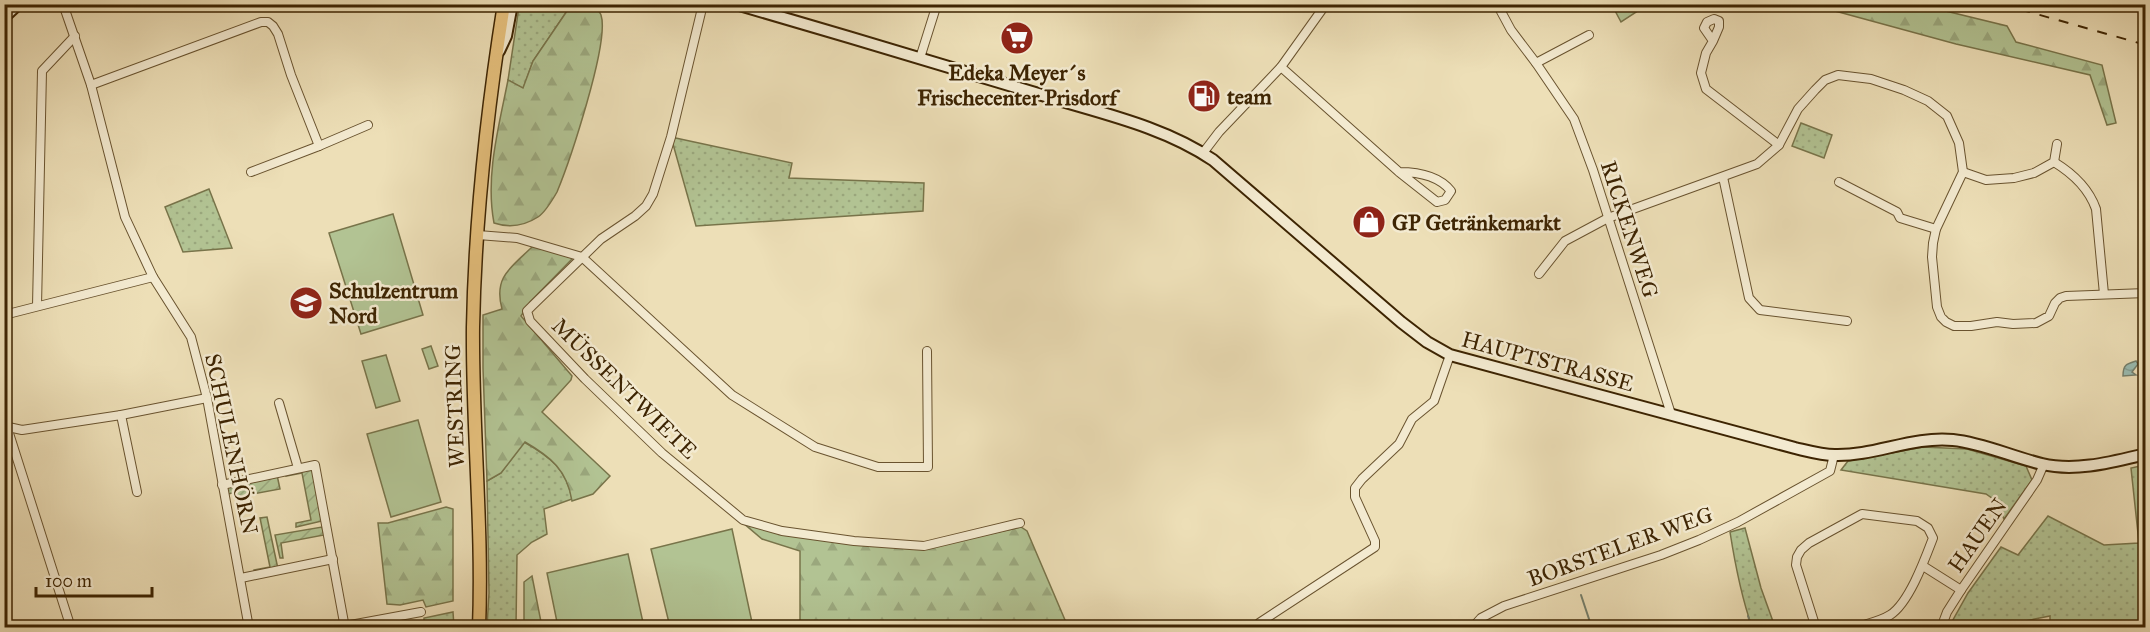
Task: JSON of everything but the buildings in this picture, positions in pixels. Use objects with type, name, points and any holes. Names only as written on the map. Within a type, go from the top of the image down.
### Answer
[{"type":"main road","points":[[4,17],[18,4]]},
{"type":"main road","name":"WESTRING","points":[[479,627],[479,528],[473,355],[477,235],[484,146],[504,4]]},
{"type":"main road","points":[[496,57],[506,36],[512,4]]},
{"type":"main road","name":"HAUPTSTRASSE","points":[[736,4],[1136,124],[1180,141],[1203,153],[1401,322],[1427,342],[1450,355],[1795,448],[1834,455],[1919,441],[1953,440],[2043,464],[2059,466],[2105,464],[2145,454]]},
{"type":"street","name":"SCHULENHÖRN","points":[[63,4],[91,85],[125,217],[153,278],[191,337],[207,398],[249,627]]},
{"type":"street","name":"MÜSSENTWIETE","points":[[703,4],[671,137],[653,194],[646,206],[601,239],[527,311],[530,321],[585,379],[662,453],[743,520],[792,533],[854,542],[924,546],[1020,523]]},
{"type":"street","points":[[920,58],[937,4]]},
{"type":"street","points":[[1203,153],[1219,132],[1281,67],[1326,4]]},
{"type":"street","name":"RICKENWEG","points":[[1497,4],[1511,30],[1574,119],[1671,414]]},
{"type":"street","points":[[91,85],[261,22],[268,22],[278,34],[291,75],[319,146]]},
{"type":"street","points":[[1536,63],[1589,35]]},
{"type":"street","points":[[37,306],[42,71],[75,36]]},
{"type":"street","points":[[1713,41],[1706,53],[1701,73],[1706,89],[1779,145]]},
{"type":"street","points":[[1281,67],[1399,172],[1437,202],[1445,200],[1450,191],[1446,185],[1419,172],[1399,172]]},
{"type":"street","points":[[1539,274],[1565,241],[1608,218],[1757,164],[1779,145],[1798,109],[1825,80],[1838,75],[1871,79],[1928,101],[1947,116],[1959,143],[1963,172],[1936,229],[1932,257],[1937,307],[1941,317],[1954,326],[1997,322],[2036,323],[2049,316],[2060,298],[2145,293]]},
{"type":"street","points":[[251,172],[368,125]]},
{"type":"street","points":[[2054,162],[2057,144]]},
{"type":"street","points":[[1963,172],[1986,180],[2014,178],[2034,173],[2054,162]]},
{"type":"street","points":[[2054,162],[2072,175],[2092,197],[2096,209],[2104,294]]},
{"type":"street","points":[[1723,177],[1749,298],[1754,304],[1760,310],[1847,321]]},
{"type":"street","points":[[1839,182],[1896,212],[1900,218],[1936,229]]},
{"type":"street","points":[[477,235],[517,238],[582,257],[732,395],[815,447],[878,467],[928,467],[927,351]]},
{"type":"street","points":[[4,315],[153,278]]},
{"type":"street","points":[[1259,627],[1259,623],[1374,547],[1375,541],[1355,497],[1355,488],[1399,444],[1413,419],[1434,401],[1450,355]]},
{"type":"street","points":[[71,627],[6,427],[22,430],[121,415],[207,398]]},
{"type":"street","points":[[279,403],[298,468]]},
{"type":"street","points":[[121,415],[137,492]]},
{"type":"street","name":"BORSTELER WEG","points":[[1472,627],[1481,618],[1504,606],[1661,555],[1738,522],[1830,471],[1834,455]]},
{"type":"street","name":"HAUEN","points":[[1941,627],[1960,590],[2037,480],[2043,464]]},
{"type":"street","points":[[222,485],[315,465],[345,627],[421,612]]},
{"type":"street","points":[[1816,627],[1797,565],[1797,557],[1809,543],[1862,514],[1917,521],[1928,528],[1933,538],[1923,566],[1899,608],[1885,618],[1854,627]]},
{"type":"street","points":[[241,578],[333,560]]},
{"type":"street","points":[[1923,566],[1960,590]]},
{"type":"green space","points":[[522,4],[574,5],[567,11],[533,61],[523,89],[508,80],[519,7]]},
{"type":"green space","points":[[574,5],[593,5],[601,15],[602,29],[600,50],[587,103],[563,177],[557,192],[538,217],[516,225],[494,223],[492,169],[508,80],[523,88],[533,61],[567,11]]},
{"type":"green space","points":[[1612,5],[1647,5],[1621,22]]},
{"type":"green space","points":[[1813,5],[1921,5],[2007,26],[2016,42],[2102,65],[2116,123],[2107,125],[2090,75],[1956,44]]},
{"type":"green space","points":[[1801,123],[1832,135],[1824,158],[1792,146]]},
{"type":"green space","points":[[671,137],[792,163],[789,178],[924,183],[923,211],[696,226]]},
{"type":"green space","points":[[209,189],[232,248],[183,252],[165,207]]},
{"type":"green space","points":[[393,214],[423,315],[361,334],[329,233]]},
{"type":"green space","points":[[533,246],[573,258],[530,302],[521,316],[572,376],[542,412],[610,476],[593,494],[572,501],[570,490],[562,473],[543,453],[525,442],[501,473],[487,481],[483,315],[502,309],[500,288],[502,280],[512,266]]},
{"type":"green space","points":[[431,346],[438,366],[429,369],[422,349]]},
{"type":"green space","points":[[386,355],[400,401],[376,408],[362,361]]},
{"type":"green space","points":[[418,420],[441,502],[391,517],[367,434]]},
{"type":"green space","points":[[524,442],[556,464],[566,479],[572,499],[544,509],[547,534],[532,542],[517,555],[516,627],[487,627],[489,593],[487,481],[501,473]]},
{"type":"green space","points":[[1923,447],[1967,449],[2026,466],[2032,480],[2004,519],[1996,501],[1986,494],[1841,470],[1848,461]]},
{"type":"green space","points":[[2145,465],[2145,627],[2050,627],[2050,616],[1995,627],[1949,627],[1968,593],[2001,547],[2018,555],[2048,516],[2104,545],[2139,543],[2131,468]]},
{"type":"green space","points":[[310,468],[313,471],[322,521],[296,527],[296,523],[311,520],[302,473],[286,476],[286,473]]},
{"type":"green space","points":[[277,475],[280,489],[237,497],[236,492],[228,494],[227,487]]},
{"type":"green space","points":[[446,507],[453,509],[453,601],[426,607],[423,600],[400,605],[387,604],[378,523],[388,523]]},
{"type":"green space","points":[[267,517],[278,569],[255,574],[254,570],[270,567],[260,518]]},
{"type":"green space","points":[[742,522],[924,548],[1021,527],[1027,531],[1068,627],[800,627],[800,551],[762,539]]},
{"type":"green space","points":[[322,527],[324,535],[281,543],[283,558],[280,558],[275,535]]},
{"type":"green space","points":[[1745,528],[1761,588],[1775,627],[1752,627],[1748,615],[1730,532]]},
{"type":"green space","points":[[732,529],[753,627],[670,627],[651,549]]},
{"type":"green space","points":[[628,554],[644,627],[558,627],[547,573]]},
{"type":"green space","points":[[532,576],[542,627],[524,627],[524,582]]},
{"type":"green space","points":[[453,612],[454,627],[424,627],[424,618]]},
{"type":"water","points":[[2136,361],[2138,364],[2132,372],[2136,375],[2123,376],[2126,366]]},
{"type":"waterway","points":[[1581,595],[1592,628]]},
{"type":"waterway","points":[[1748,616],[1752,628]]},
{"type":"railway","points":[[2001,4],[2146,45]]},
{"type":"place","name":"Edeka Meyer´s Frischecenter Prisdorf","points":[[1017,38]]},
{"type":"place","name":"team","points":[[1204,96]]},
{"type":"place","name":"GP Getränkemarkt","points":[[1369,222]]},
{"type":"place","name":"Schulzentrum Nord","points":[[306,303]]}]
